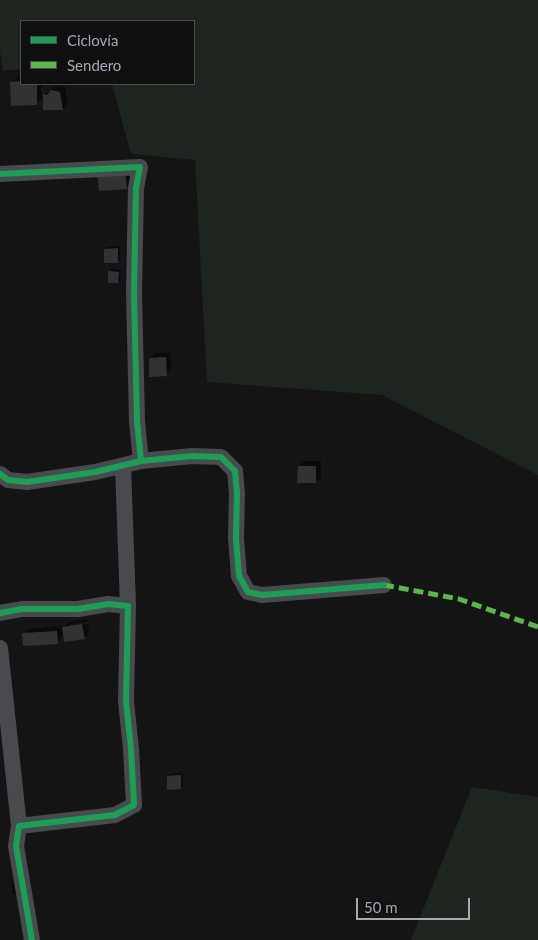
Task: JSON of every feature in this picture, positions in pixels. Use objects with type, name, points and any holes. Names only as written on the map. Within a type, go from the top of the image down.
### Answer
[{"type":"street","points":[[0,174],[140,167],[136,188],[134,292],[137,421],[141,461]]},
{"type":"street","points":[[0,474],[8,480],[27,482],[95,472],[141,461],[192,456],[221,457],[234,471],[237,493],[236,538],[239,576],[248,592],[262,596],[384,585]]},
{"type":"street","points":[[19,826],[115,815],[134,805],[126,702],[128,606],[123,466]]},
{"type":"street","points":[[0,613],[22,609],[78,609],[108,604],[128,606]]},
{"type":"street","points":[[0,648],[19,826],[16,846],[32,940]]},
{"type":"shaded area","points":[[0,0],[538,0],[538,475],[382,395],[207,382],[195,160],[131,154],[112,85],[195,85],[195,20],[20,20],[20,69],[3,71],[0,50]]},
{"type":"shaded area","points":[[472,787],[538,797],[538,940],[411,940]]},
{"type":"building","points":[[20,81],[20,85],[37,85],[37,105],[11,106],[10,82]]},
{"type":"building","points":[[51,90],[60,92],[63,110],[43,110],[43,94],[47,95]]},
{"type":"building","points":[[125,169],[127,189],[99,191],[97,171]]},
{"type":"building","points":[[118,248],[118,263],[104,263],[104,249]]},
{"type":"building","points":[[108,271],[119,272],[118,283],[108,283]]},
{"type":"building","points":[[166,357],[167,376],[149,377],[149,358]]},
{"type":"building","points":[[298,466],[316,466],[316,483],[297,483]]},
{"type":"building","points":[[82,624],[85,639],[64,642],[62,627]]},
{"type":"building","points":[[57,631],[58,644],[23,646],[22,633]]},
{"type":"building","points":[[181,775],[181,789],[167,790],[167,776]]},
{"type":"marked path","points":[[384,585],[459,599],[538,627]]},
{"type":"cycle path","points":[[0,174],[140,167],[136,188],[134,292],[137,421],[141,461]]},
{"type":"cycle path","points":[[0,474],[8,480],[27,482],[95,472],[141,461],[192,456],[221,457],[235,471],[237,493],[236,538],[239,576],[248,592],[262,595],[384,585]]},
{"type":"cycle path","points":[[0,613],[22,609],[78,609],[108,604],[128,606],[126,701],[134,805],[115,815],[19,826],[16,846],[32,940]]}]
